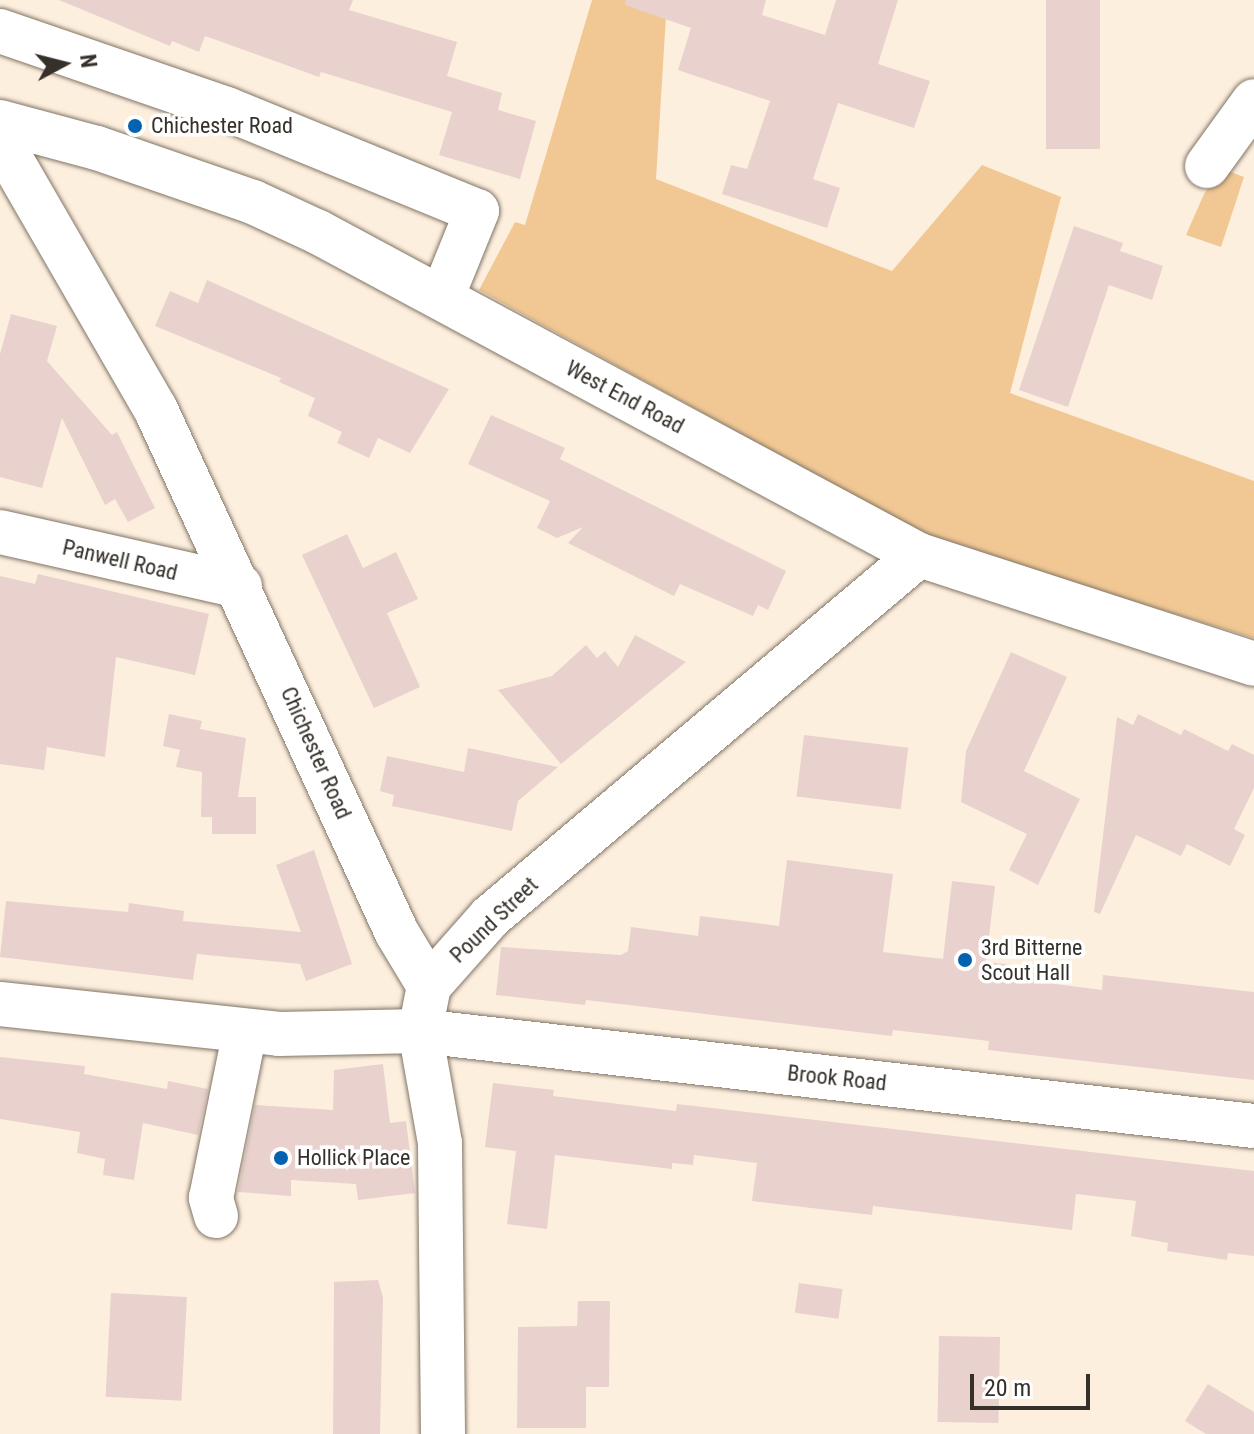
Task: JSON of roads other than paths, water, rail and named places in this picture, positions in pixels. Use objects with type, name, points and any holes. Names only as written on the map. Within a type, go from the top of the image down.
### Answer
[{"type":"street","points":[[0,31],[227,109],[477,211],[442,297]]},
{"type":"street","points":[[1207,166],[1254,101]]},
{"type":"street","name":"West End Road","points":[[0,122],[97,148],[253,202],[442,297],[919,555],[1254,664]]},
{"type":"street","name":"Chichester Road","points":[[0,140],[155,408],[240,586],[397,933],[429,986]]},
{"type":"street","name":"Panwell Road","points":[[0,532],[240,586]]},
{"type":"street","name":"Pound Street","points":[[429,986],[490,917],[919,555]]},
{"type":"street","points":[[429,986],[420,1031],[440,1143],[443,1434]]},
{"type":"street","points":[[0,1004],[245,1031],[420,1031]]},
{"type":"street","points":[[216,1216],[211,1198],[245,1031]]},
{"type":"street","name":"Brook Road","points":[[420,1031],[1254,1126]]},
{"type":"place","name":"Chichester Road","points":[[135,126]]},
{"type":"place","name":"3rd Bitterne Scout Hall","points":[[965,960]]},
{"type":"place","name":"Hollick Place","points":[[281,1158]]}]
